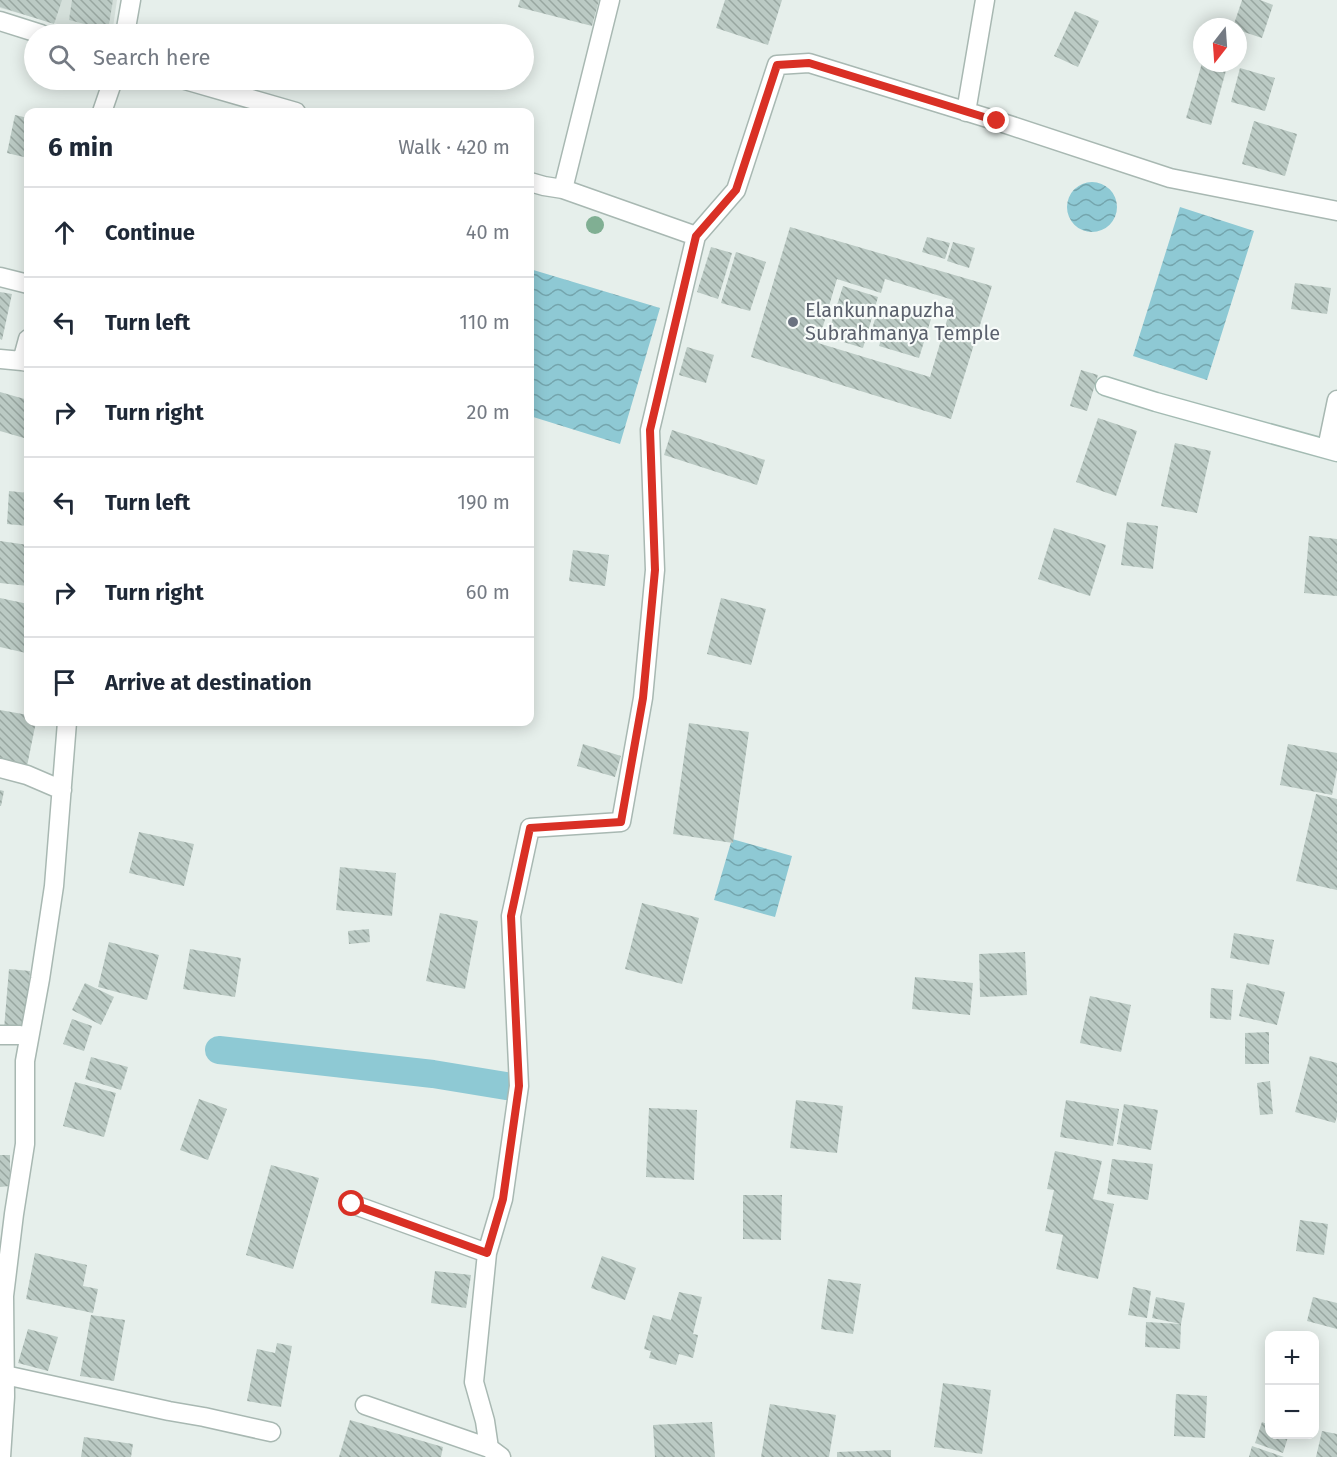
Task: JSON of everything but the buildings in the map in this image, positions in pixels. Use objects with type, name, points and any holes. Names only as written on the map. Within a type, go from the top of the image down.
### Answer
[{"type":"street","points":[[127,24],[131,0]]},
{"type":"street","points":[[562,189],[610,0]]},
{"type":"street","points":[[966,112],[985,0]]},
{"type":"street","points":[[0,21],[24,29]]},
{"type":"street","points":[[495,1452],[474,1382],[487,1253],[503,1199],[519,1086],[511,916],[530,828],[621,822],[643,698],[655,570],[650,430],[696,236],[736,190],[777,65],[809,63],[1170,178],[1337,211]]},
{"type":"street","points":[[103,108],[110,90]]},
{"type":"street","points":[[219,90],[282,108]]},
{"type":"street","points":[[534,183],[562,189],[696,236]]},
{"type":"street","points":[[0,277],[24,283]]},
{"type":"street","points":[[0,359],[24,362]]},
{"type":"street","points":[[1106,386],[1332,450],[1337,400]]},
{"type":"street","points":[[1,1457],[5,1375],[4,1296],[8,1191],[25,1144],[25,1061],[54,886],[67,726]]},
{"type":"street","points":[[0,768],[27,775],[62,790]]},
{"type":"street","points":[[0,1035],[20,1035],[29,1038]]},
{"type":"street","points":[[352,1204],[487,1253]]},
{"type":"street","points":[[5,1375],[271,1432]]},
{"type":"street","points":[[365,1405],[495,1452]]},
{"type":"shaded area","points":[[0,0],[117,0],[113,24],[57,24],[0,8]]},
{"type":"water","points":[[1092,182],[1110,189],[1117,207],[1110,225],[1092,232],[1074,225],[1067,207],[1074,189]]},
{"type":"water","points":[[1180,207],[1254,231],[1207,380],[1133,356]]},
{"type":"water","points":[[534,270],[660,308],[620,444],[534,417]]},
{"type":"water","points":[[732,839],[792,856],[775,917],[714,900]]},
{"type":"waterway","points":[[219,1050],[433,1074],[506,1086]]},
{"type":"place","name":"Elankunnapuzha Subrahmanya Temple","points":[[793,322]]},
{"type":"route","points":[[352,1204],[487,1253],[503,1199],[519,1086],[511,916],[530,828],[621,822],[643,698],[655,570],[650,430],[696,236],[736,190],[777,65],[809,63],[997,121]]}]
